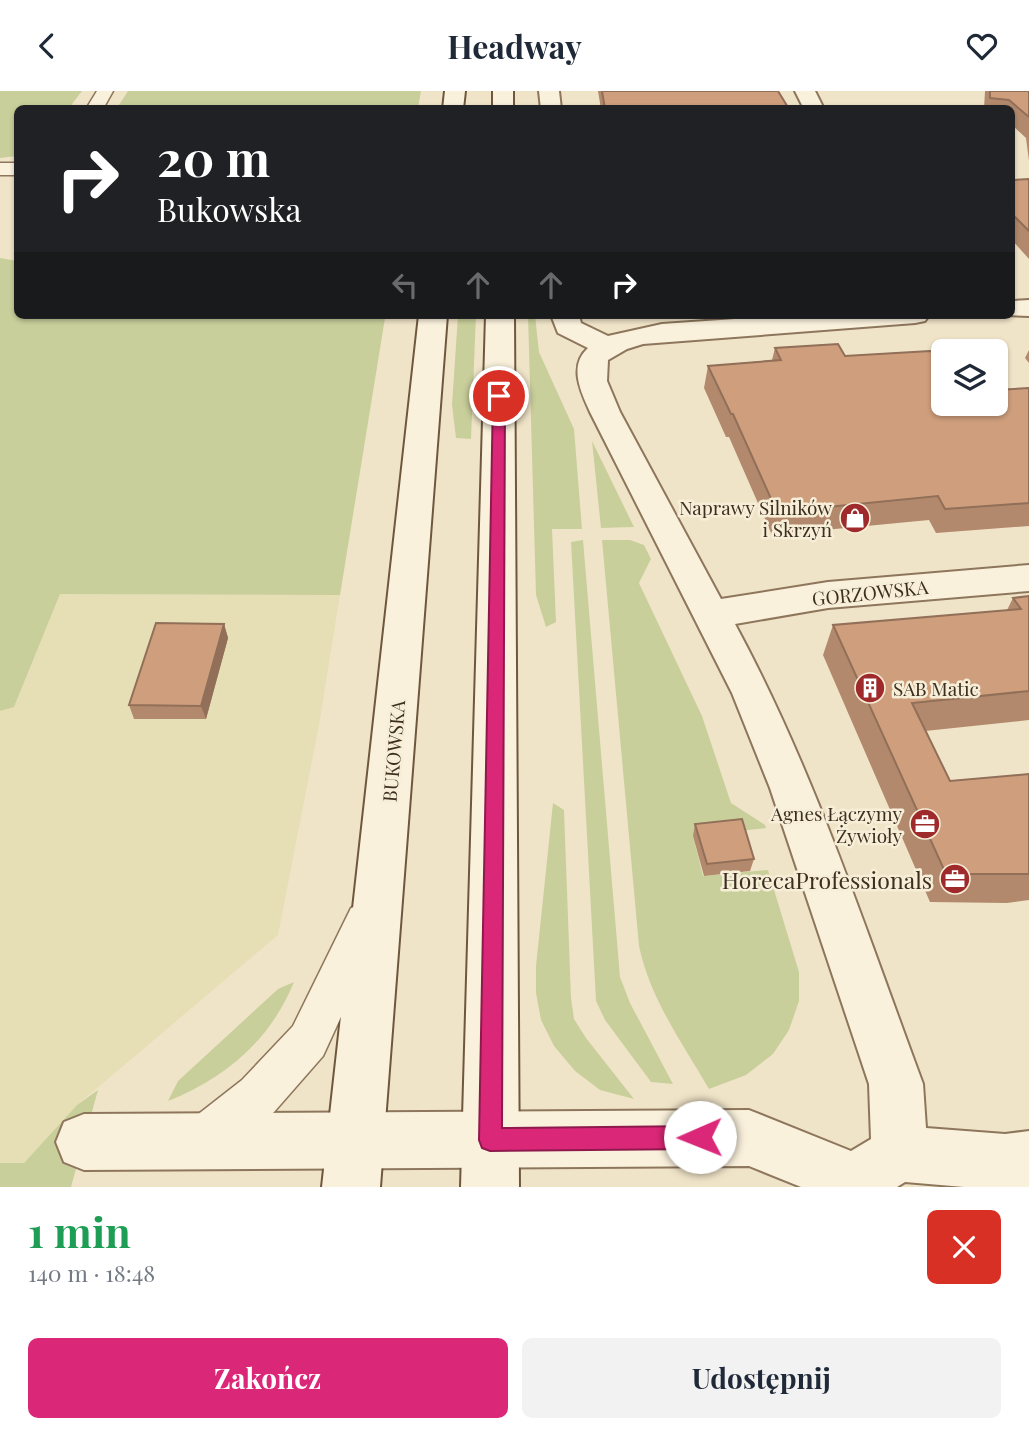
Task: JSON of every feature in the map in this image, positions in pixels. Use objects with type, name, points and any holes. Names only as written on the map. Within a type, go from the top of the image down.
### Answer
[{"type":"street","name":"BUKOWSKA","points":[[354,1164],[433,319]]},
{"type":"street","points":[[490,1163],[500,319]]},
{"type":"street","points":[[566,319],[568,327],[606,346]]},
{"type":"street","points":[[855,319],[639,335],[606,346],[594,358],[592,381],[605,412],[752,693],[792,788],[845,935],[896,1084],[866,1174]]},
{"type":"street","name":"GORZOWSKA","points":[[712,614],[828,594],[1029,578]]},
{"type":"street","points":[[84,1142],[200,1142],[354,1164],[490,1163],[749,1138],[866,1174],[1029,1159]]},
{"type":"lane","points":[[200,1142],[258,1096],[307,1041],[380,892]]},
{"type":"shaded area","points":[[60,594],[340,595],[319,725],[278,935],[77,1105],[24,1163],[0,1163],[0,711],[14,707]]},
{"type":"green space","points":[[0,91],[82,91],[71,105],[14,105],[14,156],[0,158]]},
{"type":"green space","points":[[128,91],[421,91],[419,105],[119,105]]},
{"type":"green space","points":[[0,258],[14,260],[14,319],[385,319],[340,595],[60,594],[14,707],[0,711]]},
{"type":"green space","points":[[458,319],[476,319],[471,439],[456,438],[452,405]]},
{"type":"green space","points":[[528,319],[535,319],[539,352],[574,429],[582,529],[552,529],[556,622],[546,627],[536,595]]},
{"type":"green space","points":[[592,441],[634,527],[601,528]]},
{"type":"green space","points":[[583,540],[620,977],[630,1003],[673,1084],[651,1082],[605,1020],[596,1001],[571,542]]},
{"type":"green space","points":[[602,540],[630,540],[644,545],[651,559],[639,583],[702,716],[731,803],[766,828],[693,836],[703,876],[768,870],[799,972],[799,1001],[789,1030],[773,1054],[746,1075],[709,1089],[659,1003],[639,946]]},
{"type":"green space","points":[[553,803],[564,810],[574,1019],[634,1099],[600,1090],[575,1071],[554,1046],[541,1020],[536,993],[536,966]]},
{"type":"green space","points":[[294,982],[284,1003],[259,1040],[227,1069],[189,1092],[168,1101],[178,1081],[278,989]]},
{"type":"green space","points":[[98,1090],[71,1187],[0,1187],[0,1163],[24,1163],[77,1105]]},
{"type":"building","points":[[602,91],[778,91],[787,105],[604,105]]},
{"type":"building","points":[[990,91],[1029,91],[1029,117],[1009,100],[990,98]]},
{"type":"building","points":[[1029,179],[1029,231],[1015,217],[1015,180]]},
{"type":"building","points":[[838,344],[845,356],[931,351],[931,416],[1008,416],[1008,389],[1029,388],[1029,503],[945,509],[938,496],[777,512],[708,366],[781,360],[775,348]]},
{"type":"building","points":[[1029,596],[1029,691],[912,703],[950,781],[1029,774],[1029,874],[946,874],[833,625],[1021,609],[1013,598]]},
{"type":"building","points":[[156,623],[224,624],[201,706],[129,705]]},
{"type":"building","points":[[742,819],[754,859],[707,864],[695,824]]},
{"type":"place","name":"Naprawy Silników i Skrzyń","points":[[855,518]]},
{"type":"place","name":"SAB Matic","points":[[870,688]]},
{"type":"place","name":"Agnes Łączymy Żywioły","points":[[925,824]]},
{"type":"place","name":"HorecaProfessionals","points":[[955,879]]},
{"type":"route","points":[[499,396],[490,1140],[700,1137]]}]
